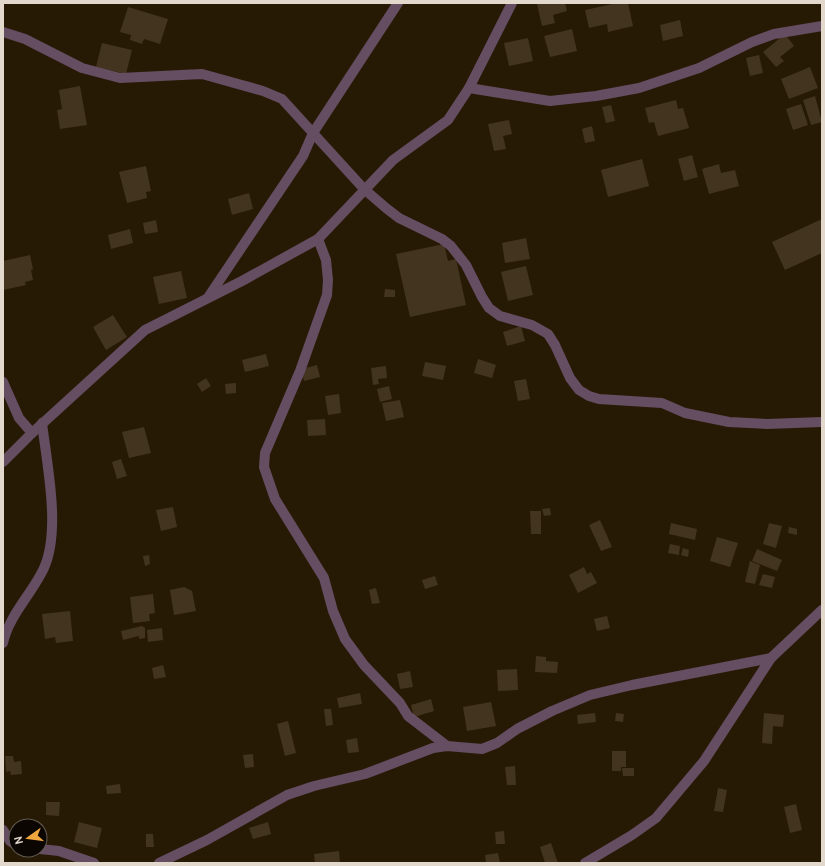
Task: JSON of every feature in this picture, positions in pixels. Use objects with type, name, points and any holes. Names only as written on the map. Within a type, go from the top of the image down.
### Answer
[{"type":"street","points":[[209,296],[303,156],[313,133],[398,3]]},
{"type":"street","points":[[3,462],[42,423],[144,330],[209,296],[242,282],[318,239],[393,160],[448,120],[469,88],[512,3]]},
{"type":"street","points":[[469,88],[550,101],[596,96],[639,88],[699,68],[752,42],[774,34],[822,26]]},
{"type":"street","points":[[3,32],[25,39],[82,68],[120,78],[202,74],[263,91],[282,99],[364,189],[399,218],[442,239],[451,246],[466,264],[489,308],[500,316],[532,325],[548,334],[555,345],[570,378],[579,390],[588,396],[599,399],[662,403],[685,413],[729,422],[767,424],[822,422]]},
{"type":"street","points":[[318,239],[326,260],[328,280],[327,295],[300,371],[265,453],[264,468],[279,508],[324,578],[333,611],[345,639],[364,665],[400,703],[408,716],[447,746]]},
{"type":"street","points":[[3,382],[19,418],[32,433]]},
{"type":"street","points":[[3,644],[21,603],[43,570],[49,557],[52,540],[52,518],[42,423]]},
{"type":"street","points":[[585,863],[632,835],[656,818],[704,761],[771,658],[822,610]]},
{"type":"street","points":[[159,863],[207,840],[288,795],[314,786],[365,774],[433,748],[447,746],[482,749],[497,743],[517,729],[552,711],[590,695],[632,685],[771,658]]},
{"type":"street","points":[[48,850],[59,851],[94,863]]},
{"type":"building","points":[[565,3],[567,11],[553,15],[555,23],[542,26],[537,4]]},
{"type":"building","points":[[617,3],[628,3],[633,26],[608,32],[607,24],[589,28],[585,10]]},
{"type":"building","points":[[128,7],[168,19],[160,44],[144,39],[142,44],[130,40],[131,35],[120,32]]},
{"type":"building","points":[[680,20],[683,36],[663,41],[660,25]]},
{"type":"building","points":[[572,29],[577,51],[550,57],[544,36]]},
{"type":"building","points":[[785,34],[794,46],[780,57],[784,61],[776,67],[763,52]]},
{"type":"building","points":[[528,38],[533,61],[509,66],[504,43]]},
{"type":"building","points":[[102,43],[132,50],[126,74],[96,67]]},
{"type":"building","points":[[759,55],[763,73],[750,76],[746,58]]},
{"type":"building","points":[[810,67],[818,88],[789,99],[781,79]]},
{"type":"building","points":[[80,86],[87,125],[60,129],[57,110],[62,109],[59,90]]},
{"type":"building","points":[[815,96],[822,122],[811,125],[803,100]]},
{"type":"building","points":[[676,100],[678,109],[683,108],[689,128],[658,136],[654,122],[649,123],[645,108]]},
{"type":"building","points":[[801,104],[808,125],[793,130],[786,109]]},
{"type":"building","points":[[611,105],[615,121],[606,123],[602,107]]},
{"type":"building","points":[[509,120],[512,134],[503,136],[506,149],[494,151],[488,124]]},
{"type":"building","points":[[592,126],[595,141],[585,143],[582,129]]},
{"type":"building","points":[[692,155],[698,177],[684,181],[678,159]]},
{"type":"building","points":[[642,159],[649,186],[608,197],[601,170]]},
{"type":"building","points":[[719,164],[721,173],[735,170],[739,186],[709,194],[702,169]]},
{"type":"building","points":[[146,166],[151,191],[146,192],[147,198],[127,203],[119,172]]},
{"type":"building","points":[[249,193],[253,209],[232,215],[228,199]]},
{"type":"building","points":[[822,219],[822,253],[785,270],[772,242]]},
{"type":"building","points":[[156,220],[158,232],[145,234],[143,223]]},
{"type":"building","points":[[130,229],[133,243],[111,249],[108,235]]},
{"type":"building","points":[[526,238],[530,259],[505,263],[502,243]]},
{"type":"building","points":[[444,244],[448,261],[456,259],[466,305],[410,317],[396,254]]},
{"type":"building","points":[[30,255],[33,269],[31,270],[33,280],[25,282],[26,285],[3,290],[3,261]]},
{"type":"building","points":[[526,266],[533,295],[508,301],[501,272]]},
{"type":"building","points":[[181,271],[187,298],[159,304],[153,277]]},
{"type":"building","points":[[385,289],[395,290],[395,297],[384,297]]},
{"type":"building","points":[[113,315],[127,337],[106,350],[93,327]]},
{"type":"building","points":[[521,326],[525,341],[507,346],[503,332]]},
{"type":"building","points":[[266,354],[269,366],[245,372],[242,360]]},
{"type":"building","points":[[478,359],[496,365],[492,378],[474,373]]},
{"type":"building","points":[[425,362],[446,366],[443,380],[422,376]]},
{"type":"building","points":[[317,365],[320,377],[304,381],[301,369]]},
{"type":"building","points":[[386,366],[387,378],[378,379],[379,384],[373,385],[371,368]]},
{"type":"building","points":[[206,378],[211,386],[202,392],[197,384]]},
{"type":"building","points":[[526,379],[530,399],[518,401],[514,381]]},
{"type":"building","points":[[236,383],[236,393],[226,394],[225,384]]},
{"type":"building","points":[[389,386],[392,399],[380,402],[377,389]]},
{"type":"building","points":[[339,394],[341,413],[328,415],[325,396]]},
{"type":"building","points":[[400,400],[404,417],[386,421],[382,403]]},
{"type":"building","points":[[325,419],[326,435],[308,436],[307,420]]},
{"type":"building","points":[[144,427],[151,453],[129,458],[122,432]]},
{"type":"building","points":[[121,459],[127,476],[117,479],[112,462]]},
{"type":"building","points":[[173,507],[177,527],[161,531],[156,510]]},
{"type":"building","points":[[550,508],[551,515],[544,516],[542,509]]},
{"type":"building","points":[[530,511],[541,511],[541,534],[531,534]]},
{"type":"building","points":[[600,520],[612,547],[601,551],[589,525]]},
{"type":"building","points":[[671,523],[697,529],[695,540],[669,534]]},
{"type":"building","points":[[769,523],[782,526],[776,548],[763,544]]},
{"type":"building","points":[[789,527],[797,529],[797,535],[788,533]]},
{"type":"building","points":[[717,537],[738,543],[730,567],[710,561]]},
{"type":"building","points":[[670,544],[680,546],[679,555],[668,553]]},
{"type":"building","points":[[683,548],[689,550],[688,557],[681,555]]},
{"type":"building","points":[[757,549],[782,560],[777,571],[752,561]]},
{"type":"building","points":[[149,555],[150,564],[145,566],[143,556]]},
{"type":"building","points":[[750,561],[760,565],[755,584],[745,582]]},
{"type":"building","points":[[584,567],[587,574],[591,572],[597,583],[578,593],[569,575]]},
{"type":"building","points":[[763,574],[775,577],[772,588],[759,585]]},
{"type":"building","points":[[435,576],[438,585],[425,589],[422,580]]},
{"type":"building","points":[[184,587],[192,591],[196,611],[174,615],[170,590]]},
{"type":"building","points":[[376,588],[380,603],[372,604],[369,590]]},
{"type":"building","points":[[153,594],[155,613],[149,614],[150,621],[133,623],[130,597]]},
{"type":"building","points":[[70,611],[73,641],[56,643],[55,637],[45,639],[42,614]]},
{"type":"building","points":[[607,616],[610,628],[597,631],[594,619]]},
{"type":"building","points":[[142,626],[145,628],[145,638],[139,639],[139,636],[123,640],[121,631]]},
{"type":"building","points":[[162,628],[163,640],[148,642],[147,630]]},
{"type":"building","points":[[536,656],[546,657],[546,661],[558,662],[557,673],[535,672]]},
{"type":"building","points":[[163,665],[166,677],[154,679],[152,668]]},
{"type":"building","points":[[517,669],[518,690],[498,691],[497,670]]},
{"type":"building","points":[[410,671],[413,687],[400,689],[397,674]]},
{"type":"building","points":[[360,693],[362,704],[339,708],[337,698]]},
{"type":"building","points":[[431,699],[434,711],[414,717],[411,705]]},
{"type":"building","points":[[491,702],[496,726],[467,731],[463,707]]},
{"type":"building","points":[[324,709],[331,709],[333,725],[326,726]]},
{"type":"building","points":[[595,713],[596,722],[578,724],[577,715]]},
{"type":"building","points":[[616,713],[624,714],[623,722],[615,721]]},
{"type":"building","points":[[764,713],[784,715],[783,727],[773,726],[772,744],[762,743]]},
{"type":"building","points":[[288,721],[296,753],[285,756],[277,724]]},
{"type":"building","points":[[357,738],[359,752],[348,753],[346,740]]},
{"type":"building","points":[[612,751],[626,751],[626,767],[621,767],[621,771],[612,771]]},
{"type":"building","points":[[253,754],[254,767],[245,768],[243,755]]},
{"type":"building","points":[[5,756],[13,756],[14,762],[21,761],[22,774],[11,775],[10,771],[6,772]]},
{"type":"building","points":[[515,766],[516,785],[507,785],[505,767]]},
{"type":"building","points":[[622,768],[634,768],[634,776],[623,776]]},
{"type":"building","points":[[120,784],[121,793],[107,794],[106,786]]},
{"type":"building","points":[[718,788],[727,790],[723,812],[714,811]]},
{"type":"building","points":[[46,802],[60,802],[59,816],[46,815]]},
{"type":"building","points":[[796,804],[802,830],[790,833],[784,807]]},
{"type":"building","points":[[79,822],[102,828],[97,848],[74,842]]},
{"type":"building","points":[[268,822],[271,834],[253,839],[249,828]]},
{"type":"building","points":[[504,831],[505,844],[496,844],[495,832]]},
{"type":"building","points":[[146,834],[153,834],[154,847],[146,847]]},
{"type":"building","points":[[551,843],[558,863],[545,863],[540,847]]},
{"type":"building","points":[[339,851],[340,863],[315,863],[314,854]]},
{"type":"building","points":[[498,853],[500,863],[486,863],[485,855]]}]
